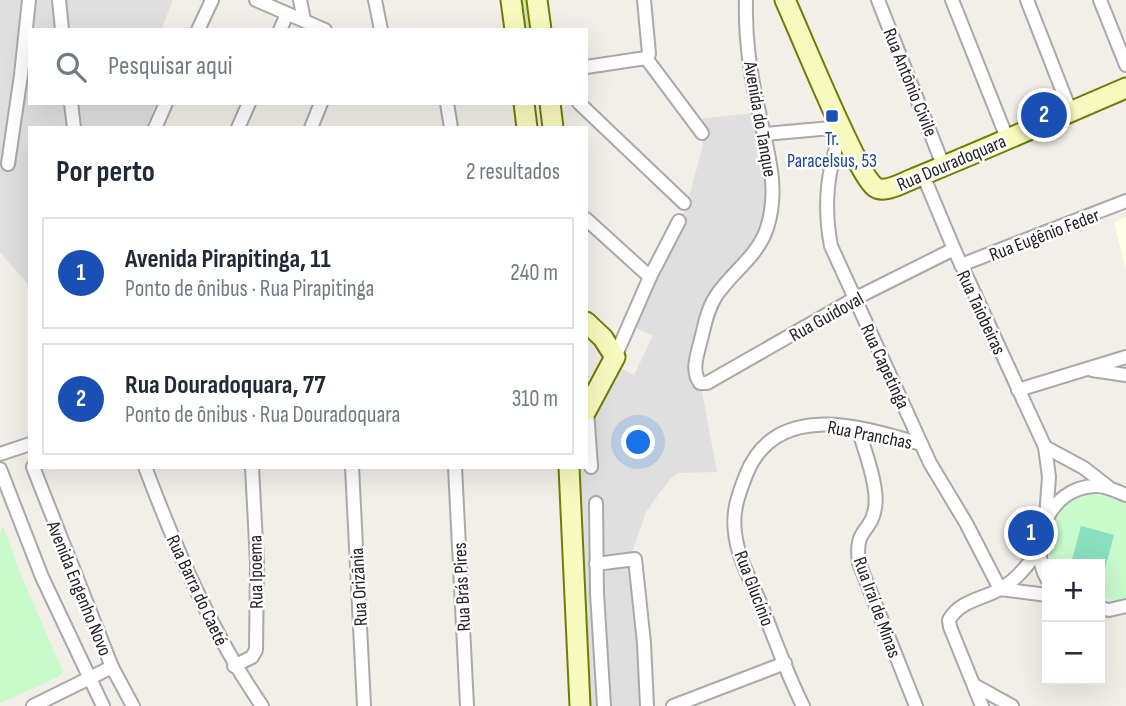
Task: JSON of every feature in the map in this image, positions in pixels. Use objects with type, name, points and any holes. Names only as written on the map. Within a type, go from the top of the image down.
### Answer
[{"type":"main road","points":[[511,0],[515,28]]},
{"type":"main road","points":[[537,0],[541,28]]},
{"type":"main road","points":[[785,0],[842,128]]},
{"type":"main road","name":"Rua Douradoquara","points":[[842,128],[867,179],[876,188],[884,190],[1126,88]]},
{"type":"main road","points":[[524,105],[527,126]]},
{"type":"main road","points":[[588,323],[603,338],[615,357],[588,407]]},
{"type":"main road","points":[[569,469],[580,706]]},
{"type":"street","points":[[8,164],[29,0]]},
{"type":"street","points":[[59,0],[62,28]]},
{"type":"street","points":[[199,28],[212,0]]},
{"type":"street","points":[[256,0],[321,28]]},
{"type":"street","points":[[300,0],[304,20]]},
{"type":"street","points":[[375,0],[381,28]]},
{"type":"street","points":[[644,0],[649,54],[646,58]]},
{"type":"street","name":"Avenida do Tanque","points":[[700,383],[696,378],[696,360],[714,300],[757,248],[766,232],[772,212],[772,181],[745,29],[746,0]]},
{"type":"street","name":"Rua Antônio Civile","points":[[878,0],[943,165]]},
{"type":"street","points":[[952,0],[1007,138]]},
{"type":"street","points":[[1027,0],[1070,110]]},
{"type":"street","points":[[1100,0],[1126,65]]},
{"type":"street","points":[[281,28],[287,14]]},
{"type":"street","points":[[588,67],[646,58]]},
{"type":"street","points":[[646,58],[702,133]]},
{"type":"street","points":[[71,105],[74,126]]},
{"type":"street","points":[[156,126],[165,105]]},
{"type":"street","points":[[239,126],[248,105]]},
{"type":"street","points":[[312,126],[320,105]]},
{"type":"street","points":[[447,105],[451,126]]},
{"type":"street","points":[[581,105],[684,203]]},
{"type":"street","points":[[765,134],[842,128]]},
{"type":"street","name":"Rua Capetinga","points":[[842,128],[829,178],[827,222],[831,246],[921,444],[967,523],[1000,589]]},
{"type":"street","name":"Rua Taiobeiras","points":[[923,175],[961,265],[1045,447],[1049,477],[1046,517],[1038,552]]},
{"type":"street","name":"Rua Eugênio Feder","points":[[961,265],[1126,201]]},
{"type":"street","points":[[588,221],[650,276]]},
{"type":"street","points":[[615,357],[650,276],[679,221]]},
{"type":"street","name":"Rua Guidoval","points":[[700,383],[707,383],[854,299],[954,249]]},
{"type":"street","points":[[1018,390],[1126,357]]},
{"type":"street","points":[[1085,369],[1126,375]]},
{"type":"street","name":"Rua Pranchas","points":[[750,466],[777,437],[808,424],[829,423],[858,428],[921,444]]},
{"type":"street","name":"Rua Iraí de Minas","points":[[858,428],[876,501],[872,518],[858,540],[859,563],[916,706]]},
{"type":"street","points":[[588,433],[591,467]]},
{"type":"street","points":[[1045,447],[1084,468],[1110,488],[1126,495]]},
{"type":"street","points":[[0,454],[28,449]]},
{"type":"street","name":"Rua Glucínio","points":[[750,466],[738,495],[734,516],[735,534],[742,560],[803,706]]},
{"type":"street","name":"Avenida Engenho Novo","points":[[0,469],[42,577],[103,706]]},
{"type":"street","name":"Avenida Engenho Novo","points":[[34,469],[112,667],[133,706]]},
{"type":"street","name":"Rua Barra do Caeté","points":[[146,469],[193,586],[234,666],[262,706]]},
{"type":"street","name":"Rua Ipoema","points":[[234,666],[252,657],[256,650],[257,562],[251,469]]},
{"type":"street","name":"Rua Orizânia","points":[[352,469],[364,706]]},
{"type":"street","name":"Rua Brás Pires","points":[[455,469],[467,706]]},
{"type":"street","points":[[1046,517],[1066,496],[1080,489],[1094,486],[1110,488]]},
{"type":"street","points":[[596,503],[597,593],[604,706]]},
{"type":"street","points":[[982,706],[949,620],[959,607],[1000,589],[1017,577],[1038,552]]},
{"type":"street","points":[[1038,552],[1042,570]]},
{"type":"street","points":[[596,564],[635,559],[644,642],[647,706]]},
{"type":"street","points":[[574,579],[597,593]]},
{"type":"street","points":[[1000,589],[1042,594]]},
{"type":"street","points":[[1105,608],[1124,608]]},
{"type":"street","points":[[673,706],[785,663]]},
{"type":"street","points":[[33,706],[112,667]]},
{"type":"street","points":[[974,685],[1012,706]]},
{"type":"shaded area","points":[[0,0],[173,0],[162,28],[28,28],[28,105],[155,105],[148,126],[28,126],[28,285],[0,252]]},
{"type":"shaded area","points":[[753,113],[768,204],[752,256],[709,307],[691,368],[692,386],[702,391],[717,472],[678,473],[670,479],[646,512],[632,553],[640,706],[573,706],[572,469],[588,469],[593,424],[618,367],[634,375],[653,336],[634,327],[687,205],[703,145],[698,119]]},
{"type":"shaded area","points":[[1126,217],[1126,271],[1114,222]]},
{"type":"green space","points":[[521,0],[527,0],[531,28],[525,28]]},
{"type":"green space","points":[[1090,494],[1114,497],[1126,505],[1126,597],[1119,602],[1105,598],[1105,559],[1051,559],[1049,548],[1052,531],[1068,500]]},
{"type":"green space","points":[[3,526],[63,672],[58,677],[0,703],[0,534]]},
{"type":"green space","points":[[1081,526],[1114,535],[1105,569],[1105,559],[1072,559]]},
{"type":"place","name":"Rua Douradoquara, 77","points":[[1044,115]]},
{"type":"place","name":"Tr. Paracelsus, 53","points":[[832,116]]},
{"type":"place","name":"Avenida Pirapitinga, 11","points":[[1031,533]]}]
